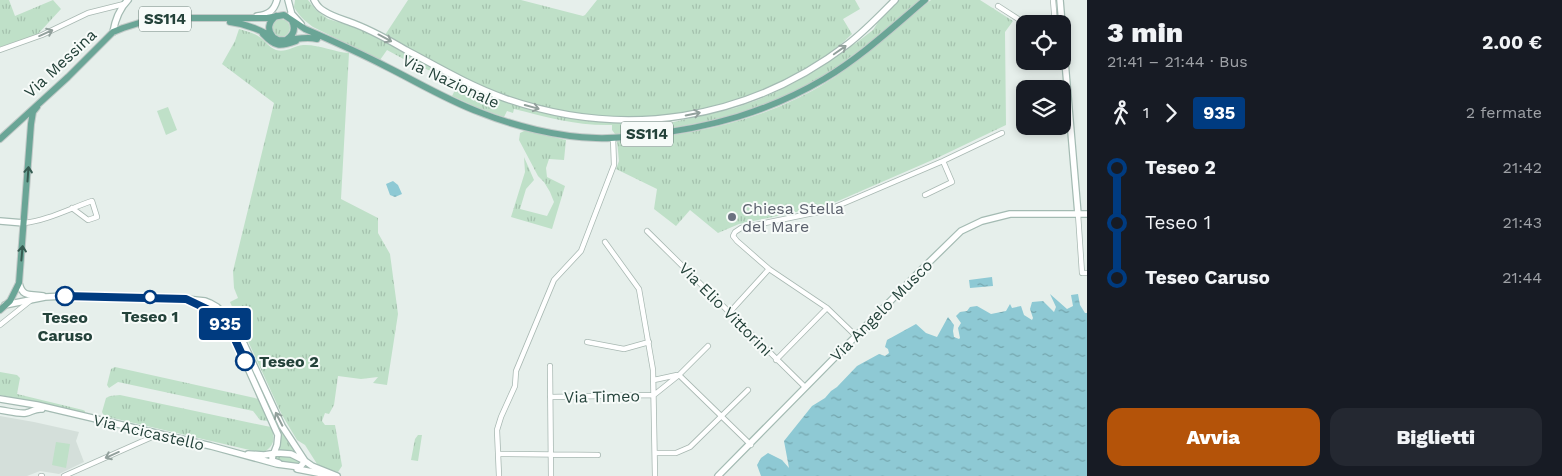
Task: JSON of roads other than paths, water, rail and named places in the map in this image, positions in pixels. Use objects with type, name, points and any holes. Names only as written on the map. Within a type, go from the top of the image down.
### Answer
[{"type":"main road","points":[[274,38],[269,28],[279,6],[278,0]]},
{"type":"main road","points":[[240,18],[269,13],[278,0]]},
{"type":"main road","points":[[314,0],[324,11],[376,33],[469,84],[502,98],[534,108],[568,115],[629,120],[667,118],[705,112],[733,105],[767,91],[800,75],[837,52],[864,31],[895,0]]},
{"type":"main road","name":"Via Nazionale","points":[[349,49],[452,100],[491,116],[519,125],[575,137],[613,138],[667,132],[708,124],[742,116],[781,102],[826,78],[847,64],[925,0]]},
{"type":"main road","points":[[1060,0],[1061,15]]},
{"type":"main road","points":[[285,40],[293,34],[289,1]]},
{"type":"main road","name":"Via Messina","points":[[0,139],[113,32],[114,24],[126,2]]},
{"type":"main road","points":[[207,18],[274,18],[284,15],[311,31],[349,49]]},
{"type":"main road","points":[[207,18],[246,24],[278,40],[304,37],[349,49]]},
{"type":"main road","name":"SS114","points":[[113,32],[156,20],[207,18]]},
{"type":"main road","points":[[257,28],[271,42],[280,46],[305,39],[317,40]]},
{"type":"main road","points":[[1065,70],[1078,214]]},
{"type":"main road","points":[[3,307],[14,294],[19,282],[31,124],[34,110],[42,100]]},
{"type":"main road","points":[[22,120],[28,118],[31,124]]},
{"type":"main road","name":"Via Angelo Musco","points":[[718,476],[951,240],[968,227],[991,217],[1010,214],[1087,214]]},
{"type":"main road","points":[[0,221],[24,223]]},
{"type":"main road","points":[[19,282],[24,293],[31,296],[39,295],[45,297]]},
{"type":"main road","points":[[3,307],[45,297],[88,296],[198,300],[217,307],[231,320],[282,426],[305,460],[312,466],[337,476]]},
{"type":"main road","points":[[186,299],[209,310],[229,328],[278,438],[277,445],[272,454],[273,460],[287,466],[300,467],[305,460]]},
{"type":"main road","points":[[1,399],[26,405],[29,409],[27,413]]},
{"type":"main road","name":"Via Acicastello","points":[[1,399],[23,402],[239,453]]},
{"type":"main road","name":"Via Acicastello","points":[[0,410],[27,413],[36,408],[59,411]]},
{"type":"main road","points":[[265,455],[278,438]]},
{"type":"main road","points":[[239,453],[291,454],[305,460]]},
{"type":"main road","points":[[239,453],[277,464],[333,476]]},
{"type":"street","points":[[1053,0],[1054,15]]},
{"type":"street","points":[[0,50],[42,35],[88,13],[126,2]]},
{"type":"street","points":[[998,6],[1016,18]]},
{"type":"street","points":[[856,336],[827,308],[769,268],[736,241],[733,236],[735,232],[741,228],[828,210],[1002,133]]},
{"type":"street","points":[[500,476],[497,430],[515,386],[516,371],[554,280],[581,251],[614,165],[613,138]]},
{"type":"street","points":[[925,196],[952,182],[943,160]]},
{"type":"street","points":[[24,223],[42,219],[72,208],[92,201],[97,217],[88,220],[72,208]]},
{"type":"street","points":[[1078,214],[1082,273],[1087,273]]},
{"type":"street","name":"Via Elio Vittorini","points":[[647,231],[805,387]]},
{"type":"street","points":[[605,242],[639,289],[654,370],[655,476]]},
{"type":"street","points":[[729,313],[769,268]]},
{"type":"street","points":[[0,325],[30,301]]},
{"type":"street","points":[[776,360],[827,308]]},
{"type":"street","points":[[587,342],[624,349],[649,342]]},
{"type":"street","points":[[654,396],[679,375],[708,346]]},
{"type":"street","points":[[550,366],[551,476]]},
{"type":"street","points":[[654,380],[679,375]]},
{"type":"street","points":[[679,375],[750,445]]},
{"type":"street","points":[[655,453],[676,453],[690,447],[748,390]]},
{"type":"street","name":"Via Timeo","points":[[550,397],[654,396]]},
{"type":"street","points":[[64,476],[152,437],[153,433]]},
{"type":"street","points":[[498,454],[598,455]]},
{"type":"water","points":[[393,181],[398,185],[402,194],[395,197],[390,195],[386,184]]},
{"type":"water","points":[[992,277],[993,286],[970,288],[969,280]]},
{"type":"water","points":[[1050,294],[1067,309],[1073,306],[1071,295],[1078,294],[1080,305],[1085,313],[1087,313],[1087,476],[761,476],[757,465],[761,458],[768,453],[782,460],[789,468],[784,441],[812,406],[825,398],[857,366],[879,354],[885,356],[889,353],[885,347],[887,340],[916,324],[926,333],[937,337],[948,317],[954,325],[954,337],[959,339],[958,328],[961,323],[956,316],[960,312],[967,311],[970,307],[977,306],[991,314],[1006,311],[1010,304],[1012,308],[1021,306],[1024,315],[1032,320],[1030,309],[1032,302],[1043,301],[1054,312],[1056,307]]},
{"type":"place","name":"Chiesa Stella del Mare","points":[[732,217]]},
{"type":"place","name":"Teseo Caruso","points":[[65,296]]},
{"type":"place","name":"Teseo 1","points":[[150,297]]},
{"type":"place","name":"Teseo 2","points":[[245,361]]}]
